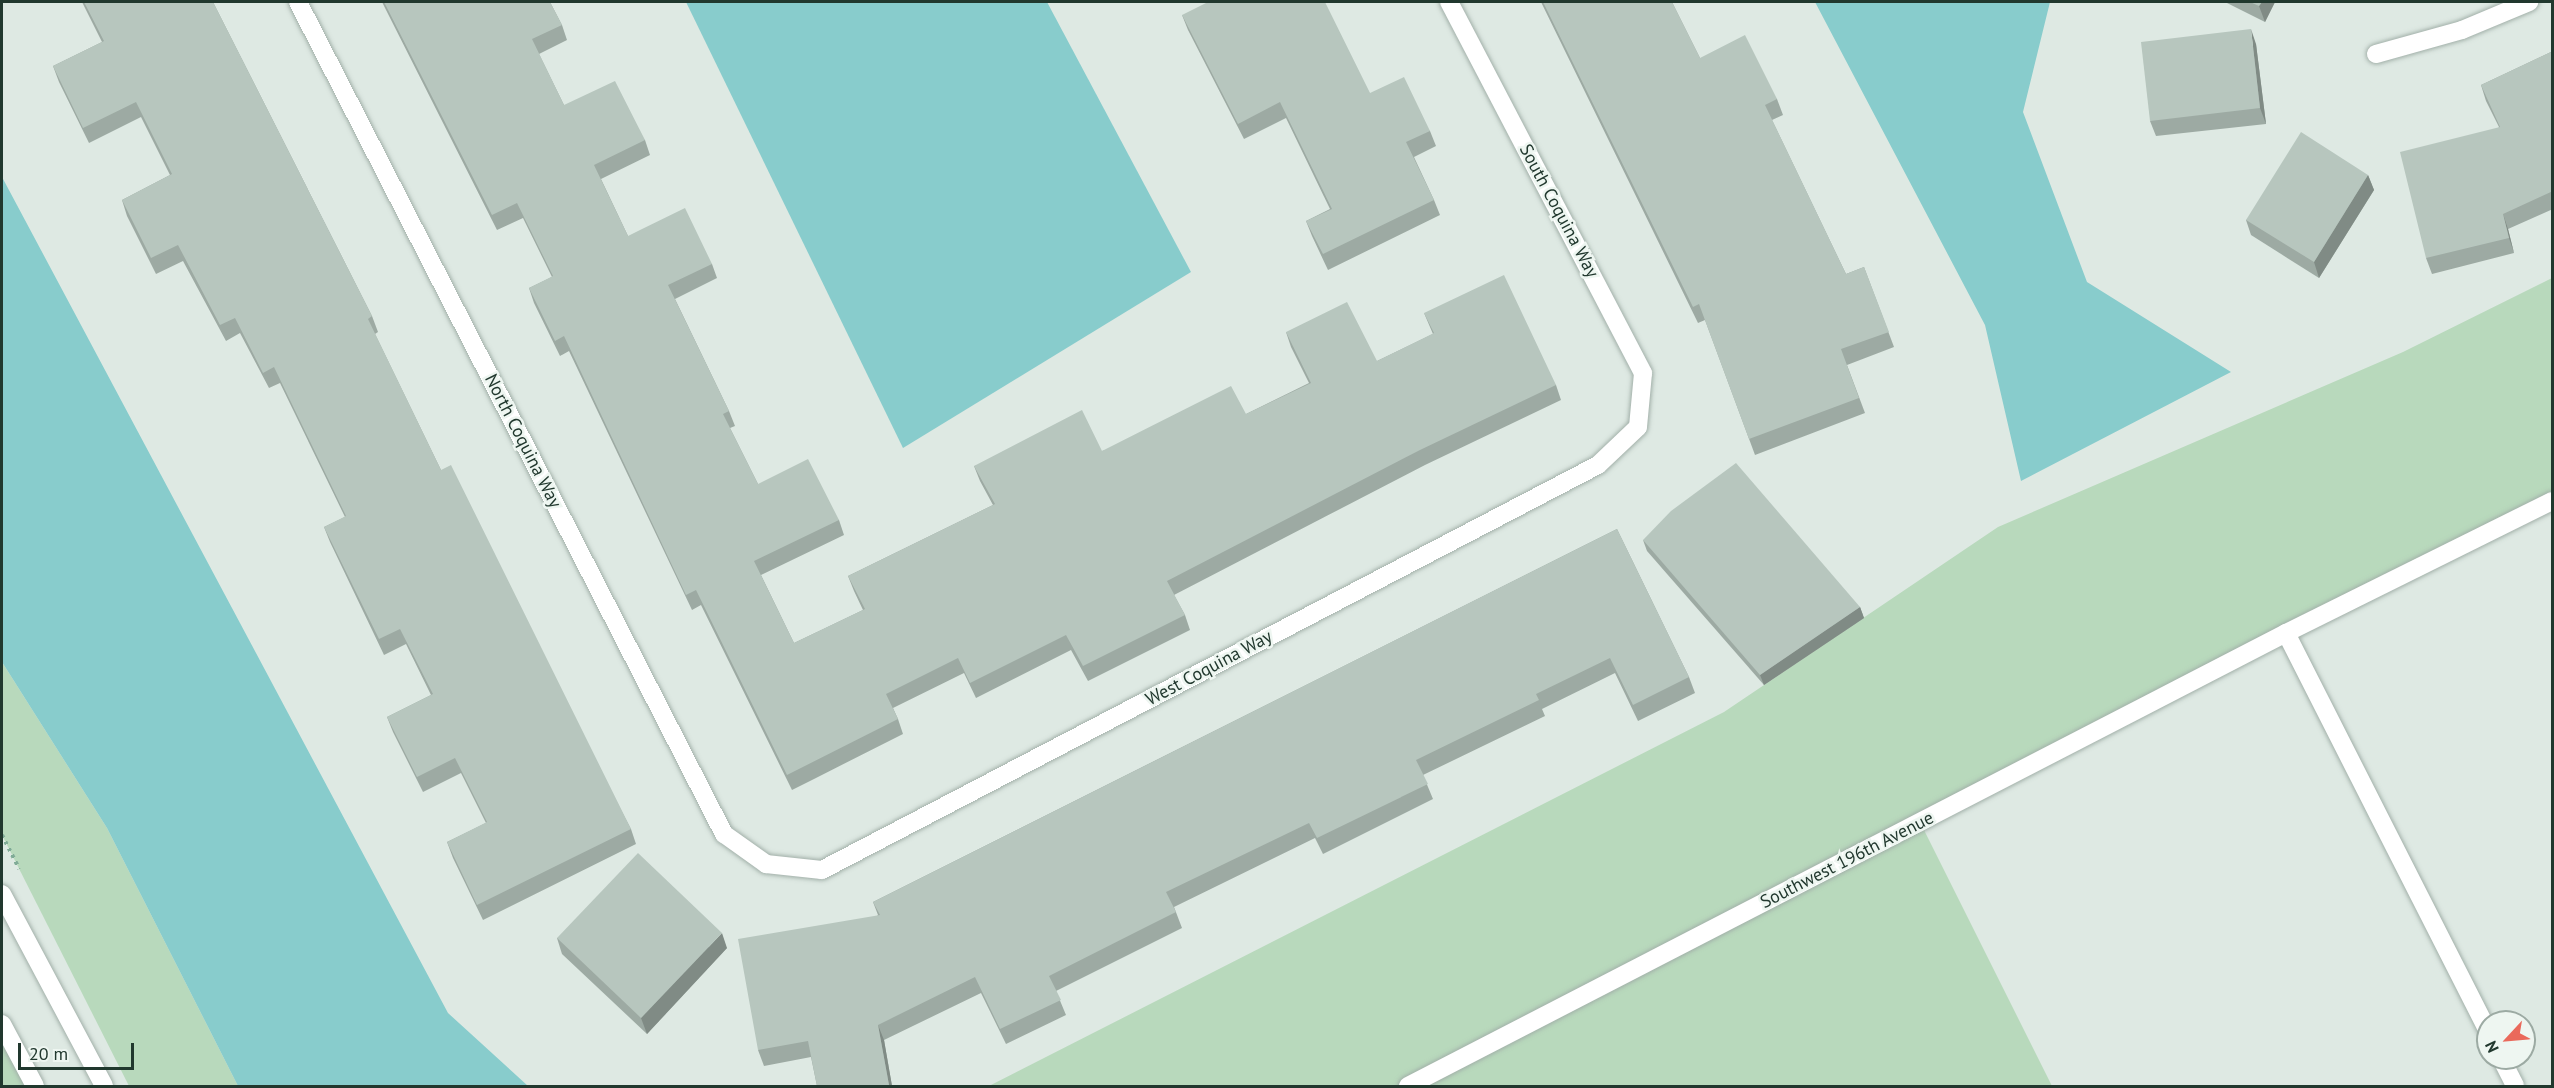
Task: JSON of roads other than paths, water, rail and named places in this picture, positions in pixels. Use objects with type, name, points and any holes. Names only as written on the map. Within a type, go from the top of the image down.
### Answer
[{"type":"street","name":"North Coquina Way","points":[[298,2],[724,834],[766,864]]},
{"type":"street","name":"South Coquina Way","points":[[1449,2],[1643,373],[1638,427]]},
{"type":"street","points":[[2376,54],[2462,30],[2529,2]]},
{"type":"street","name":"West Coquina Way","points":[[766,864],[822,870],[1598,465],[1638,427]]},
{"type":"street","name":"Southwest 196th Avenue","points":[[1408,1086],[2286,633],[2553,501]]},
{"type":"street","points":[[2286,633],[2477,1010]]},
{"type":"street","points":[[2,894],[104,1086]]},
{"type":"street","points":[[2,1024],[35,1086]]},
{"type":"street","points":[[2507,1070],[2515,1086]]},
{"type":"water","points":[[686,2],[1047,2],[1191,272],[903,448]]},
{"type":"water","points":[[1815,2],[2050,2],[2023,112],[2087,282],[2231,372],[2021,481],[1985,325]]},
{"type":"water","points":[[2,177],[448,1013],[528,1086],[238,1086],[107,828],[2,662]]}]
